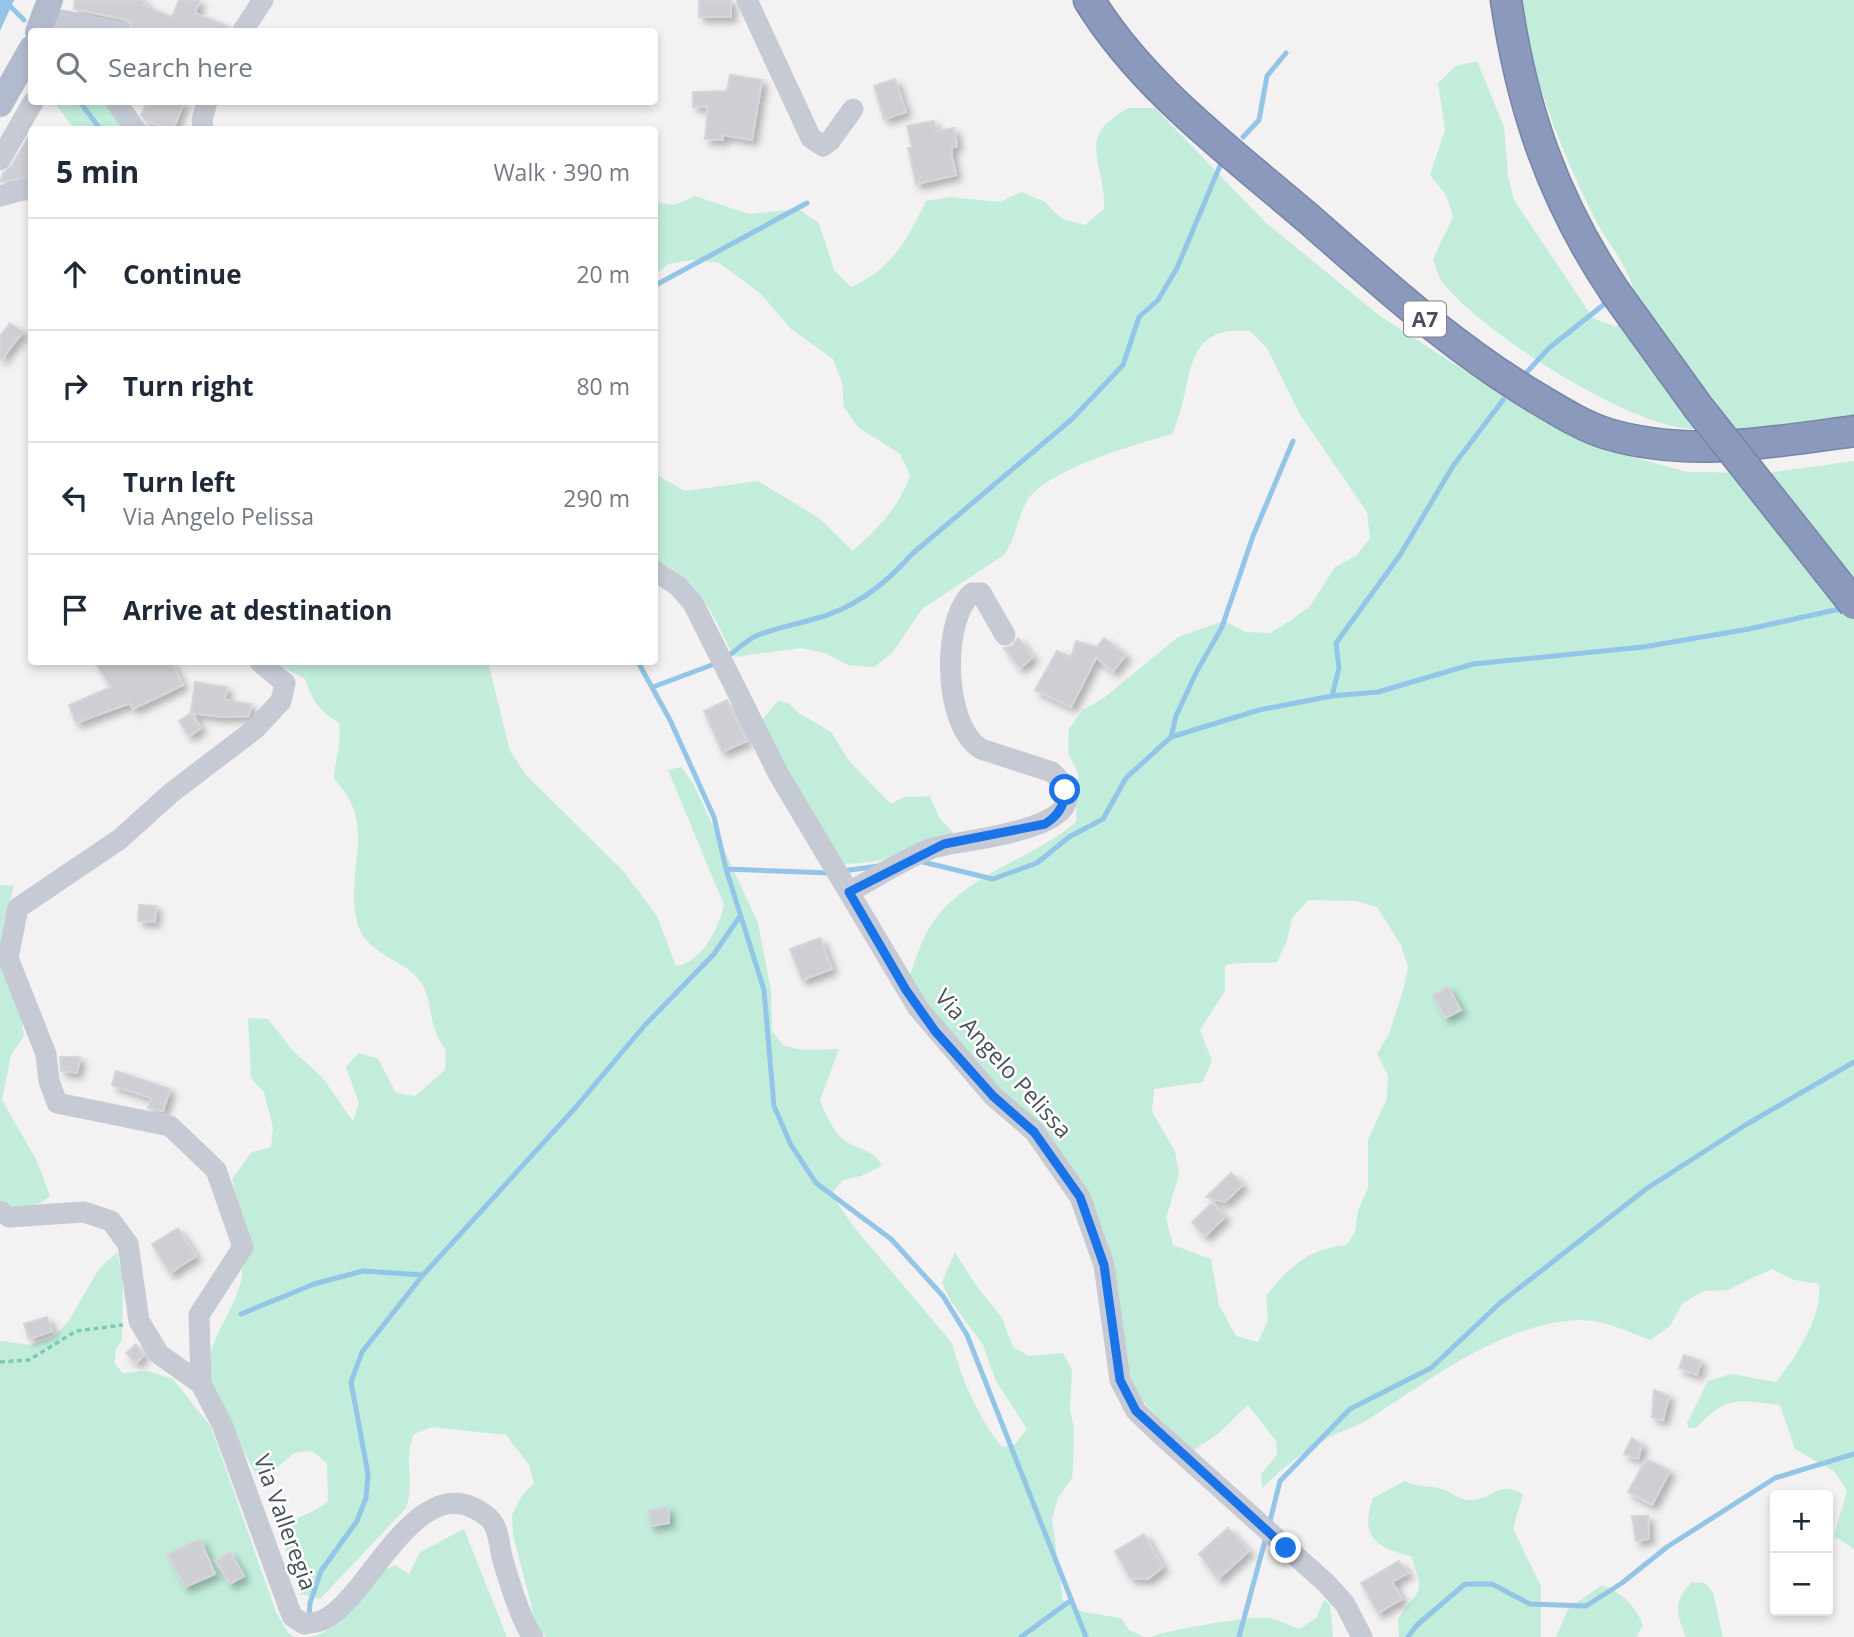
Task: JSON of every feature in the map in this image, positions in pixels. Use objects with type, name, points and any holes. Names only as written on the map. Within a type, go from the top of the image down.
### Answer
[{"type":"highway","name":"A7","points":[[1088,0],[1125,54],[1221,144],[1456,345],[1555,408],[1605,433],[1658,445],[1751,445],[1854,431]]},
{"type":"highway","points":[[1506,0],[1515,66],[1537,143],[1577,232],[1615,292],[1698,407],[1854,604]]},
{"type":"main road","points":[[0,104],[25,78]]},
{"type":"street","points":[[245,28],[263,0]]},
{"type":"street","points":[[747,0],[811,138],[823,146],[830,141],[853,108]]},
{"type":"street","points":[[53,17],[103,28]]},
{"type":"street","points":[[0,160],[31,105]]},
{"type":"street","points":[[118,105],[133,126]]},
{"type":"street","points":[[203,126],[207,105]]},
{"type":"street","points":[[0,197],[28,190]]},
{"type":"street","name":"Via Angelo Pelissa","points":[[658,573],[678,586],[693,603],[779,775],[929,1023],[993,1096],[1034,1132],[1080,1197],[1104,1265],[1120,1380],[1136,1411],[1326,1584],[1345,1604],[1362,1637]]},
{"type":"street","points":[[849,892],[928,850],[1029,829],[1053,819],[1060,810],[1065,801],[1065,790],[1060,779],[1052,772],[971,743],[960,724],[953,695],[951,664],[955,628],[966,598],[972,593],[981,593],[1006,635]]},
{"type":"street","points":[[201,1384],[199,1315],[243,1247],[216,1170],[170,1126],[57,1103],[49,1081],[46,1054],[8,958],[18,908],[120,839],[171,793],[255,729],[281,701],[285,683],[264,665]]},
{"type":"street","name":"Via Valleregia","points":[[0,1211],[9,1217],[84,1212],[111,1221],[128,1244],[139,1321],[159,1354],[201,1384],[222,1424],[292,1616],[304,1624],[325,1620],[345,1604],[386,1550],[416,1520],[431,1510],[454,1504],[481,1511],[495,1523],[502,1558],[533,1637]]},
{"type":"path","points":[[0,1362],[29,1360],[76,1331],[112,1328],[139,1321]]},
{"type":"green space","points":[[1519,0],[1854,0],[1854,421],[1726,431],[1683,428],[1656,422],[1590,392],[1520,349],[1462,303],[1443,283],[1433,259],[1453,217],[1446,195],[1430,175],[1445,130],[1438,83],[1456,66],[1477,61],[1504,127],[1508,175],[1514,200],[1593,318],[1616,327],[1632,301],[1633,290],[1628,275],[1592,213],[1558,136],[1531,56]]},
{"type":"green space","points":[[56,105],[105,105],[122,126],[72,126]]},
{"type":"green space","points":[[1129,108],[1155,108],[1265,222],[1380,316],[1499,393],[1593,446],[1687,472],[1767,473],[1854,461],[1854,1549],[1834,1536],[1847,1491],[1835,1472],[1795,1449],[1780,1405],[1733,1402],[1716,1410],[1696,1428],[1689,1428],[1687,1423],[1708,1381],[1731,1374],[1776,1382],[1800,1348],[1816,1310],[1819,1284],[1794,1280],[1772,1269],[1727,1290],[1703,1291],[1682,1304],[1670,1326],[1650,1340],[1607,1324],[1579,1320],[1550,1324],[1493,1343],[1439,1373],[1364,1422],[1311,1448],[1262,1488],[1261,1474],[1277,1455],[1276,1441],[1248,1405],[1219,1433],[1191,1452],[1132,1390],[1107,1240],[1091,1203],[926,1004],[909,977],[928,930],[951,901],[985,877],[1041,846],[1076,822],[1078,773],[1068,752],[1069,729],[1083,710],[1105,697],[1178,637],[1224,621],[1245,632],[1270,633],[1310,606],[1335,567],[1356,556],[1370,538],[1367,512],[1299,413],[1267,348],[1250,331],[1227,331],[1210,338],[1200,348],[1193,362],[1172,434],[1093,460],[1037,489],[1027,501],[1004,555],[922,609],[893,652],[874,667],[848,665],[825,653],[801,648],[734,657],[704,600],[684,577],[658,560],[658,476],[685,491],[758,481],[819,518],[853,551],[887,517],[900,498],[910,475],[900,454],[858,427],[844,407],[842,382],[833,359],[791,329],[760,293],[719,263],[693,260],[668,264],[658,272],[658,202],[674,205],[695,196],[749,214],[798,209],[819,223],[834,270],[851,287],[877,271],[897,252],[926,201],[950,197],[1000,202],[1022,192],[1045,202],[1062,219],[1085,225],[1104,209],[1096,151],[1102,129]],"holes":[[[1309,900],[1355,901],[1377,907],[1401,945],[1408,967],[1389,1034],[1377,1054],[1388,1075],[1387,1098],[1368,1140],[1368,1188],[1358,1210],[1355,1232],[1346,1245],[1310,1255],[1283,1276],[1266,1296],[1268,1320],[1258,1342],[1236,1336],[1219,1305],[1211,1259],[1173,1245],[1166,1218],[1179,1175],[1175,1151],[1152,1112],[1154,1089],[1203,1082],[1212,1061],[1200,1030],[1225,991],[1225,966],[1277,962],[1287,940],[1292,918]]]},
{"type":"green space","points":[[279,665],[489,665],[510,751],[526,775],[624,872],[657,916],[676,966],[694,958],[708,943],[724,905],[668,770],[681,767],[693,783],[758,923],[771,991],[772,1031],[784,1046],[804,1050],[839,1049],[820,1100],[838,1134],[847,1142],[871,1153],[882,1166],[861,1176],[843,1180],[831,1194],[854,1227],[952,1343],[972,1398],[1002,1447],[1015,1444],[1027,1429],[996,1381],[983,1345],[950,1300],[942,1282],[955,1252],[975,1284],[1002,1318],[1013,1347],[1029,1356],[1063,1353],[1072,1370],[1070,1410],[1074,1429],[1073,1467],[1072,1478],[1058,1498],[1052,1519],[1063,1600],[1083,1612],[1121,1618],[1129,1630],[1144,1637],[546,1637],[536,1624],[513,1535],[512,1515],[521,1497],[534,1483],[529,1465],[506,1435],[432,1427],[414,1434],[409,1453],[410,1488],[406,1508],[320,1599],[301,1594],[279,1530],[328,1501],[327,1463],[312,1451],[294,1453],[260,1483],[220,1405],[209,1367],[215,1340],[234,1301],[242,1274],[241,1226],[232,1179],[252,1152],[271,1147],[273,1128],[264,1092],[251,1078],[248,1018],[268,1019],[293,1051],[322,1077],[353,1121],[359,1103],[346,1067],[359,1053],[378,1059],[396,1093],[415,1096],[445,1070],[446,1050],[435,1031],[425,989],[420,981],[406,968],[371,945],[359,928],[354,889],[358,833],[355,815],[348,797],[334,779],[340,737],[339,723],[317,704],[305,679]]},
{"type":"green space","points":[[778,701],[789,703],[797,712],[831,732],[849,761],[891,804],[904,797],[930,796],[939,817],[954,834],[899,856],[871,862],[840,864],[797,790],[762,720]]},
{"type":"green space","points":[[0,885],[14,886],[4,924],[2,972],[21,1013],[24,1036],[11,1055],[2,1100],[37,1161],[50,1196],[39,1203],[26,1206],[0,1204]]},
{"type":"green space","points":[[117,1252],[123,1279],[122,1340],[115,1351],[115,1364],[123,1373],[148,1371],[173,1379],[211,1427],[276,1612],[288,1633],[295,1637],[0,1637],[0,1341],[30,1345],[52,1338],[68,1322],[99,1269]]},
{"type":"green space","points":[[1405,1481],[1442,1489],[1468,1500],[1480,1499],[1502,1489],[1523,1494],[1513,1529],[1541,1586],[1541,1637],[1399,1637],[1398,1620],[1418,1591],[1416,1569],[1411,1556],[1388,1549],[1374,1539],[1368,1522],[1373,1498]]},
{"type":"green space","points":[[464,1529],[507,1637],[311,1637],[327,1631],[339,1622],[383,1572],[395,1565],[409,1574],[420,1552]]},
{"type":"green space","points":[[1692,1582],[1705,1583],[1713,1592],[1723,1637],[1686,1637],[1678,1608],[1682,1595]]},
{"type":"green space","points":[[1602,1585],[1622,1596],[1641,1619],[1643,1626],[1636,1637],[1556,1637],[1568,1609]]},
{"type":"green space","points":[[1324,1600],[1330,1604],[1333,1637],[1151,1637],[1209,1624],[1258,1618],[1275,1620],[1299,1629],[1316,1618]]},
{"type":"water","points":[[0,0],[14,0],[0,31]]},
{"type":"building","points":[[75,0],[145,0],[143,5],[172,17],[179,0],[200,0],[195,13],[230,27],[132,28],[124,19],[74,9]]},
{"type":"building","points":[[699,0],[731,0],[731,17],[699,17]]},
{"type":"building","points":[[730,75],[762,80],[752,140],[723,135],[723,140],[705,139],[708,106],[693,107],[693,92],[727,91]]},
{"type":"building","points":[[895,79],[906,112],[884,119],[874,86]]},
{"type":"building","points":[[146,105],[183,105],[175,126],[161,126],[146,121],[141,115]]},
{"type":"building","points":[[934,121],[936,131],[954,128],[957,146],[952,147],[952,157],[956,175],[916,184],[908,148],[912,148],[907,126]]},
{"type":"building","points":[[28,138],[28,178],[0,182],[3,173],[11,166]]},
{"type":"building","points":[[10,323],[23,332],[0,361],[0,336]]},
{"type":"building","points":[[1018,638],[1033,657],[1020,668],[1004,648],[1012,646]]},
{"type":"building","points":[[1104,638],[1126,655],[1113,671],[1096,658],[1071,707],[1035,690],[1057,651],[1071,657],[1076,641],[1097,647]]},
{"type":"building","points":[[97,665],[173,665],[183,685],[133,709],[130,703],[76,723],[69,705],[111,687]]},
{"type":"building","points":[[195,682],[227,687],[225,700],[251,704],[249,716],[223,717],[191,713]]},
{"type":"building","points":[[727,700],[747,741],[722,752],[704,711]]},
{"type":"building","points":[[191,713],[201,728],[189,736],[179,721]]},
{"type":"building","points":[[139,905],[156,906],[155,922],[138,921]]},
{"type":"building","points":[[820,938],[832,969],[802,980],[790,949]]},
{"type":"building","points":[[1448,987],[1461,1010],[1445,1018],[1433,995]]},
{"type":"building","points":[[60,1057],[80,1057],[77,1073],[61,1071]]},
{"type":"building","points":[[116,1071],[170,1089],[163,1111],[148,1108],[151,1098],[112,1085]]},
{"type":"building","points":[[1231,1173],[1243,1185],[1225,1202],[1206,1197]]},
{"type":"building","points":[[1212,1203],[1225,1217],[1205,1236],[1192,1222]]},
{"type":"building","points":[[178,1228],[196,1256],[170,1273],[152,1244]]},
{"type":"building","points":[[47,1317],[52,1331],[29,1339],[24,1324]]},
{"type":"building","points":[[136,1344],[144,1355],[136,1363],[126,1353]]},
{"type":"building","points":[[1684,1355],[1701,1361],[1697,1375],[1679,1368]]},
{"type":"building","points":[[1654,1390],[1669,1396],[1663,1420],[1652,1417]]},
{"type":"building","points":[[1632,1438],[1642,1445],[1638,1459],[1624,1454]]},
{"type":"building","points":[[1646,1459],[1670,1471],[1652,1505],[1628,1492]]},
{"type":"building","points":[[668,1507],[669,1523],[650,1526],[649,1510]]},
{"type":"building","points":[[1632,1516],[1648,1516],[1649,1539],[1636,1541]]},
{"type":"building","points":[[1228,1528],[1249,1551],[1218,1579],[1199,1554]]},
{"type":"building","points":[[1144,1534],[1163,1567],[1148,1579],[1130,1578],[1115,1551]]},
{"type":"building","points":[[200,1539],[215,1574],[185,1587],[167,1554]]},
{"type":"building","points":[[230,1552],[244,1576],[230,1584],[216,1561]]},
{"type":"building","points":[[1399,1561],[1408,1573],[1392,1582],[1402,1599],[1378,1613],[1361,1583]]},
{"type":"waterway","points":[[4,0],[24,20]]},
{"type":"waterway","points":[[1243,137],[1259,120],[1267,76],[1286,53]]},
{"type":"waterway","points":[[82,105],[98,126]]},
{"type":"waterway","points":[[725,658],[756,636],[829,615],[868,594],[1072,419],[1123,365],[1139,317],[1158,300],[1177,268],[1222,161]]},
{"type":"waterway","points":[[658,284],[807,203]]},
{"type":"waterway","points":[[1525,374],[1549,348],[1607,302]]},
{"type":"waterway","points":[[1332,696],[1339,668],[1336,643],[1400,555],[1453,466],[1503,400]]},
{"type":"waterway","points":[[1171,737],[1176,716],[1222,627],[1253,536],[1293,441]]},
{"type":"waterway","points":[[923,862],[993,879],[1037,863],[1069,837],[1103,819],[1126,778],[1171,737],[1259,710],[1332,696],[1378,692],[1473,664],[1643,647],[1749,629],[1844,608]]},
{"type":"waterway","points":[[653,687],[717,663]]},
{"type":"waterway","points":[[640,665],[670,720],[714,817],[726,869],[764,990],[774,1106],[791,1145],[816,1183],[891,1239],[943,1296],[967,1335],[1086,1637]]},
{"type":"waterway","points":[[843,871],[879,866]]},
{"type":"waterway","points":[[726,869],[830,873]]},
{"type":"waterway","points":[[309,1619],[310,1603],[321,1571],[357,1521],[366,1498],[368,1474],[351,1382],[362,1352],[423,1275],[575,1108],[645,1025],[714,954],[740,916]]},
{"type":"waterway","points":[[1269,1525],[1280,1481],[1350,1409],[1431,1368],[1500,1303],[1646,1189],[1747,1124],[1854,1062]]},
{"type":"waterway","points":[[241,1314],[314,1284],[363,1271],[423,1275]]},
{"type":"waterway","points":[[1408,1637],[1416,1626],[1465,1584],[1492,1584],[1530,1604],[1586,1606],[1622,1583],[1667,1547],[1775,1478],[1854,1454]]},
{"type":"waterway","points":[[1239,1637],[1266,1537]]},
{"type":"waterway","points":[[1021,1637],[1070,1601]]},
{"type":"route","points":[[1065,790],[1065,801],[1053,819],[1045,824],[944,844],[849,892],[906,990],[935,1031],[993,1096],[1034,1132],[1080,1197],[1104,1265],[1120,1380],[1136,1411],[1286,1548]]}]
